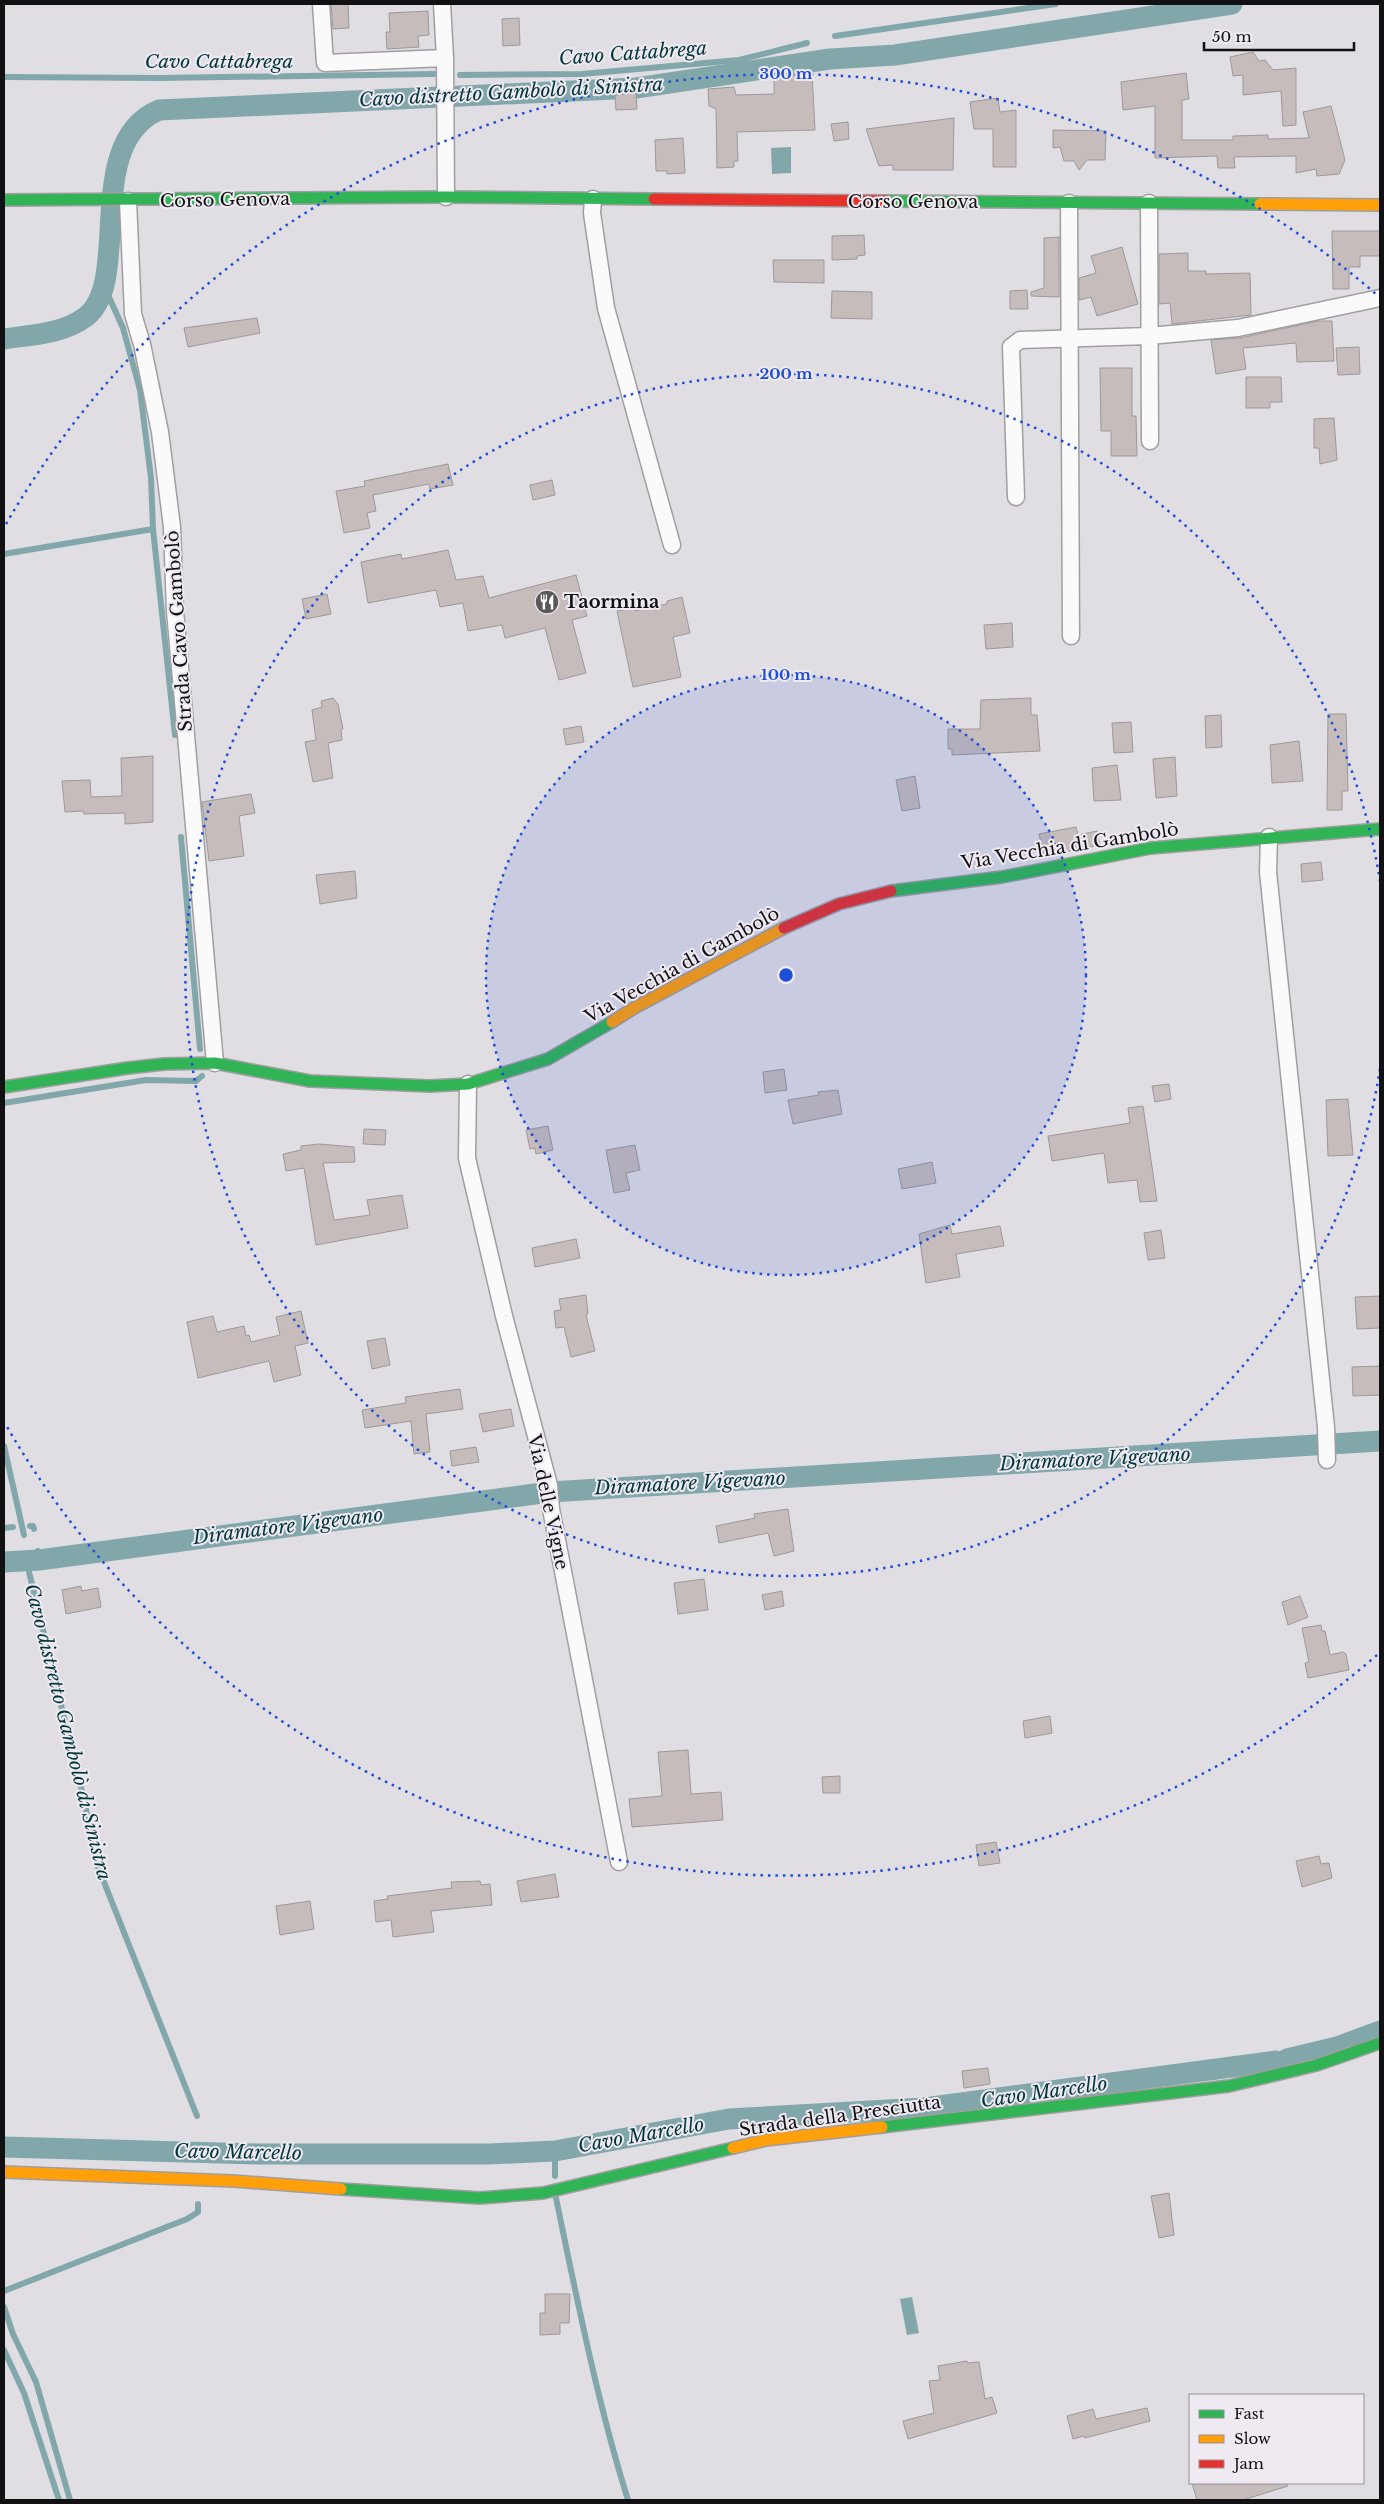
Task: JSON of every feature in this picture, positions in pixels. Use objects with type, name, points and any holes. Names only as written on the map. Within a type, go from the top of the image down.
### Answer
[{"type":"street","points":[[321,4],[325,63],[445,58]]},
{"type":"street","points":[[442,4],[445,58],[446,197]]},
{"type":"street","name":"Corso Genova","points":[[4,200],[127,201],[446,197],[1380,205]]},
{"type":"street","points":[[593,199],[592,212],[606,308],[672,545]]},
{"type":"street","name":"Strada Cavo Gambolò","points":[[127,201],[132,314],[142,344],[160,432],[172,527],[175,611],[215,1064]]},
{"type":"street","points":[[1069,203],[1071,636]]},
{"type":"street","points":[[1149,203],[1150,441]]},
{"type":"street","points":[[1016,497],[1011,347],[1020,340],[1149,336],[1238,328],[1380,298]]},
{"type":"street","name":"Via Vecchia di Gambolò","points":[[4,1087],[164,1064],[215,1064],[310,1081],[430,1086],[468,1084],[548,1059],[593,1035],[634,1008],[767,936],[839,904],[902,888],[1002,877],[1151,848],[1380,829]]},
{"type":"street","points":[[1269,837],[1268,872],[1326,1427],[1327,1460]]},
{"type":"street","name":"Via delle Vigne","points":[[468,1084],[467,1158],[504,1316],[549,1485],[551,1508],[619,1862]]},
{"type":"street","name":"Strada della Presciutta","points":[[4,2172],[233,2180],[437,2197],[480,2198],[543,2193],[766,2140],[1229,2086],[1317,2065],[1380,2043]]},
{"type":"water","points":[[791,147],[791,173],[772,174],[771,148]]},
{"type":"water","points":[[912,2297],[919,2333],[907,2335],[900,2299]]},
{"type":"building","points":[[331,4],[348,4],[349,28],[333,29]]},
{"type":"building","points":[[428,11],[429,35],[418,36],[419,47],[387,49],[386,32],[390,32],[389,13]]},
{"type":"building","points":[[519,18],[520,45],[503,46],[502,19]]},
{"type":"building","points":[[1253,52],[1259,61],[1265,60],[1273,70],[1296,68],[1296,125],[1283,126],[1281,91],[1243,95],[1243,75],[1233,76],[1230,57]]},
{"type":"building","points":[[812,72],[815,130],[737,132],[738,161],[734,161],[734,167],[717,168],[716,109],[709,106],[708,89],[734,87],[736,95],[774,94],[774,79]]},
{"type":"building","points":[[1186,73],[1189,99],[1182,100],[1182,140],[1233,140],[1233,136],[1268,135],[1268,139],[1309,138],[1303,112],[1331,106],[1345,160],[1339,174],[1317,176],[1316,169],[1296,173],[1296,156],[1234,157],[1235,168],[1218,168],[1217,156],[1155,158],[1155,106],[1123,110],[1121,82]]},
{"type":"building","points":[[636,93],[637,109],[616,110],[615,95]]},
{"type":"building","points":[[998,98],[1000,112],[1016,110],[1016,167],[993,167],[993,129],[974,129],[970,102]]},
{"type":"building","points":[[954,118],[953,170],[893,170],[893,165],[879,166],[866,129]]},
{"type":"building","points":[[848,122],[849,139],[834,141],[831,124]]},
{"type":"building","points":[[1053,130],[1106,131],[1105,160],[1087,160],[1079,170],[1074,161],[1064,161],[1060,147],[1053,148]]},
{"type":"building","points":[[683,138],[685,173],[667,174],[667,171],[656,171],[655,140]]},
{"type":"building","points":[[1332,231],[1380,231],[1380,256],[1360,256],[1360,267],[1349,267],[1349,289],[1333,289]]},
{"type":"building","points":[[864,235],[865,255],[857,256],[857,259],[832,260],[832,236]]},
{"type":"building","points":[[1059,237],[1059,297],[1031,296],[1031,292],[1044,288],[1044,238]]},
{"type":"building","points":[[1122,247],[1138,304],[1097,316],[1091,297],[1079,300],[1079,278],[1096,273],[1091,256]]},
{"type":"building","points":[[1188,253],[1188,271],[1206,271],[1206,274],[1250,273],[1251,315],[1172,324],[1170,303],[1159,304],[1159,254]]},
{"type":"building","points":[[773,260],[824,260],[824,283],[774,282]]},
{"type":"building","points":[[1027,290],[1028,309],[1010,309],[1010,291]]},
{"type":"building","points":[[832,291],[872,292],[872,319],[831,318]]},
{"type":"building","points":[[257,318],[260,333],[188,347],[184,328]]},
{"type":"building","points":[[1318,321],[1332,321],[1334,361],[1297,362],[1296,343],[1243,348],[1246,369],[1216,374],[1211,340],[1240,338]]},
{"type":"building","points":[[1359,347],[1360,374],[1338,375],[1336,348]]},
{"type":"building","points":[[1100,368],[1132,368],[1132,416],[1136,416],[1137,456],[1111,456],[1111,431],[1101,431]]},
{"type":"building","points":[[1246,377],[1281,377],[1282,402],[1270,402],[1270,408],[1246,408]]},
{"type":"building","points":[[1334,418],[1337,460],[1320,464],[1319,448],[1314,448],[1314,419]]},
{"type":"building","points":[[448,464],[453,485],[430,489],[429,484],[373,495],[376,511],[367,513],[370,528],[344,533],[336,491],[365,486],[364,481]]},
{"type":"building","points":[[552,480],[555,495],[533,500],[530,485]]},
{"type":"building","points":[[448,550],[456,580],[483,576],[489,598],[576,575],[587,616],[572,620],[586,673],[559,680],[545,628],[505,638],[502,625],[468,631],[463,603],[440,607],[436,590],[368,603],[361,562],[401,554],[402,559]]},
{"type":"building","points":[[327,594],[331,614],[306,619],[302,599]]},
{"type":"building","points":[[682,597],[690,633],[673,637],[681,677],[633,687],[617,611],[634,608],[635,611],[667,604],[667,601]]},
{"type":"building","points":[[1012,623],[1013,647],[986,649],[984,625]]},
{"type":"building","points":[[333,698],[338,704],[343,729],[341,730],[342,740],[328,743],[333,778],[313,782],[305,742],[316,740],[312,710],[322,707],[321,701]]},
{"type":"building","points":[[1031,698],[1031,715],[1037,715],[1040,751],[952,755],[952,749],[948,749],[948,729],[980,729],[981,700]]},
{"type":"building","points":[[1328,714],[1346,714],[1348,791],[1342,791],[1342,810],[1327,810]]},
{"type":"building","points":[[1221,715],[1222,747],[1206,748],[1205,716]]},
{"type":"building","points":[[1131,722],[1133,752],[1114,753],[1112,723]]},
{"type":"building","points":[[581,726],[584,742],[566,745],[563,729]]},
{"type":"building","points":[[1299,741],[1303,781],[1272,783],[1270,745]]},
{"type":"building","points":[[153,756],[153,822],[125,824],[125,813],[84,814],[83,811],[65,812],[62,781],[90,780],[91,797],[122,796],[121,758]]},
{"type":"building","points":[[1175,757],[1177,796],[1156,798],[1153,759]]},
{"type":"building","points":[[1117,765],[1121,800],[1094,801],[1092,768]]},
{"type":"building","points":[[915,776],[920,808],[902,811],[896,780]]},
{"type":"building","points":[[251,794],[255,813],[239,816],[244,856],[209,861],[202,802]]},
{"type":"building","points":[[1076,827],[1078,835],[1097,831],[1100,845],[1044,856],[1039,834]]},
{"type":"building","points":[[1321,862],[1323,880],[1302,882],[1301,864]]},
{"type":"building","points":[[355,871],[357,898],[320,904],[316,875]]},
{"type":"building","points":[[784,1069],[787,1090],[765,1093],[763,1072]]},
{"type":"building","points":[[1169,1084],[1171,1099],[1155,1102],[1152,1086]]},
{"type":"building","points":[[838,1090],[842,1114],[793,1124],[788,1100],[819,1095],[818,1092]]},
{"type":"building","points":[[1348,1099],[1353,1155],[1328,1156],[1326,1100]]},
{"type":"building","points":[[1143,1106],[1157,1201],[1140,1202],[1137,1180],[1108,1183],[1104,1153],[1052,1161],[1048,1136],[1130,1123],[1128,1108]]},
{"type":"building","points":[[548,1126],[553,1150],[536,1154],[535,1148],[530,1149],[526,1130]]},
{"type":"building","points":[[364,1129],[386,1130],[385,1145],[363,1144]]},
{"type":"building","points":[[319,1144],[354,1147],[355,1162],[323,1163],[334,1220],[370,1215],[367,1200],[402,1195],[408,1228],[316,1245],[304,1168],[286,1171],[283,1154],[301,1150],[301,1146]]},
{"type":"building","points":[[635,1145],[640,1170],[626,1173],[630,1190],[614,1193],[606,1150]]},
{"type":"building","points":[[932,1162],[936,1183],[902,1189],[898,1169]]},
{"type":"building","points":[[950,1225],[952,1234],[1000,1226],[1004,1246],[956,1254],[960,1277],[926,1283],[919,1234]]},
{"type":"building","points":[[1161,1230],[1165,1258],[1148,1260],[1144,1233]]},
{"type":"building","points":[[576,1239],[580,1258],[535,1267],[532,1248]]},
{"type":"building","points":[[586,1295],[588,1314],[586,1315],[595,1351],[571,1357],[564,1327],[556,1328],[554,1311],[561,1310],[559,1299]]},
{"type":"building","points":[[1380,1296],[1380,1328],[1357,1329],[1355,1297]]},
{"type":"building","points":[[301,1311],[308,1343],[295,1346],[301,1375],[274,1382],[269,1361],[198,1378],[187,1322],[213,1316],[217,1332],[244,1326],[246,1336],[249,1335],[251,1342],[280,1335],[276,1317]]},
{"type":"building","points":[[385,1338],[390,1365],[372,1369],[367,1341]]},
{"type":"building","points":[[1380,1366],[1380,1395],[1353,1396],[1352,1367]]},
{"type":"building","points":[[460,1389],[463,1409],[426,1414],[430,1452],[414,1454],[411,1421],[365,1428],[362,1410],[406,1403],[405,1397]]},
{"type":"building","points":[[511,1409],[514,1426],[483,1432],[479,1414]]},
{"type":"building","points":[[476,1447],[479,1462],[452,1466],[450,1451]]},
{"type":"building","points":[[788,1509],[794,1551],[774,1556],[768,1533],[719,1543],[716,1526],[755,1518],[754,1514]]},
{"type":"building","points":[[704,1579],[708,1610],[678,1614],[674,1583]]},
{"type":"building","points":[[81,1586],[82,1591],[98,1588],[101,1607],[66,1614],[62,1590]]},
{"type":"building","points":[[782,1591],[784,1606],[765,1610],[762,1595]]},
{"type":"building","points":[[1300,1596],[1308,1617],[1288,1625],[1282,1602]]},
{"type":"building","points":[[1321,1625],[1322,1631],[1325,1631],[1330,1655],[1343,1652],[1346,1654],[1349,1670],[1308,1678],[1305,1663],[1309,1662],[1302,1628]]},
{"type":"building","points":[[1050,1716],[1052,1733],[1025,1738],[1023,1721]]},
{"type":"building","points":[[688,1750],[691,1794],[721,1792],[723,1820],[632,1827],[629,1799],[662,1796],[658,1752]]},
{"type":"building","points":[[840,1776],[840,1793],[823,1793],[822,1777]]},
{"type":"building","points":[[996,1842],[1000,1863],[979,1866],[976,1845]]},
{"type":"building","points":[[1319,1856],[1321,1864],[1329,1863],[1332,1878],[1302,1887],[1296,1861]]},
{"type":"building","points":[[555,1874],[559,1897],[521,1902],[517,1881]]},
{"type":"building","points":[[480,1881],[481,1885],[490,1884],[492,1905],[431,1911],[434,1932],[393,1937],[391,1920],[376,1922],[374,1901],[388,1899],[387,1896],[452,1888],[451,1882]]},
{"type":"building","points":[[310,1901],[314,1929],[280,1935],[276,1906]]},
{"type":"building","points":[[988,2068],[990,2084],[964,2088],[962,2071]]},
{"type":"building","points":[[1169,2193],[1174,2235],[1159,2238],[1151,2196]]},
{"type":"building","points":[[545,2294],[570,2294],[569,2323],[560,2323],[560,2334],[540,2335],[540,2313],[545,2313]]},
{"type":"building","points":[[967,2361],[967,2363],[979,2362],[985,2399],[992,2397],[997,2413],[908,2439],[903,2421],[934,2413],[929,2381],[940,2380],[938,2366]]},
{"type":"building","points":[[1147,2408],[1150,2421],[1085,2438],[1084,2436],[1073,2439],[1067,2416],[1093,2409],[1096,2419]]},
{"type":"building","points":[[1192,2484],[1287,2484],[1288,2486],[1243,2500],[1197,2500]]},
{"type":"waterway","name":"Cavo Cattabrega","points":[[835,36],[1056,4]]},
{"type":"waterway","name":"Cavo distretto Gambolò di Sinistra","points":[[4,339],[46,333],[66,327],[84,318],[98,301],[106,276],[114,182],[121,152],[135,127],[159,110],[636,88],[830,59],[895,55],[1232,4]]},
{"type":"waterway","name":"Cavo Cattabrega","points":[[460,75],[582,74],[739,60],[807,43]]},
{"type":"waterway","name":"Cavo Cattabrega","points":[[4,77],[161,78],[434,74]]},
{"type":"waterway","name":"Cavo distretto Gambolò di Sinistra","points":[[104,286],[123,328],[140,390],[151,478],[153,529],[175,735]]},
{"type":"waterway","name":"Cavo distretto Gambolò di Sinistra","points":[[4,554],[153,529]]},
{"type":"waterway","name":"Cavo distretto Gambolò di Sinistra","points":[[181,837],[200,1049]]},
{"type":"waterway","name":"Cavo distretto Gambolò di Sinistra","points":[[4,1103],[146,1080],[196,1081],[202,1076]]},
{"type":"waterway","name":"Diramatore Vigevano","points":[[4,1562],[39,1560],[550,1492],[1380,1441]]},
{"type":"waterway","name":"Cavo distretto Gambolò di Sinistra","points":[[4,1446],[24,1535]]},
{"type":"waterway","name":"Cavo distretto Gambolò di Sinistra","points":[[30,1526],[33,1526],[34,1529]]},
{"type":"waterway","name":"Cavo distretto Gambolò di Sinistra","points":[[4,1528],[13,1527]]},
{"type":"waterway","name":"Cavo distretto Gambolò di Sinistra","points":[[38,1551],[39,1560]]},
{"type":"waterway","name":"Cavo distretto Gambolò di Sinistra","points":[[29,1572],[85,1804],[96,1862],[197,2116]]},
{"type":"waterway","name":"Cavo Marcello","points":[[1287,2059],[1337,2047],[1380,2031]]},
{"type":"waterway","name":"Cavo Marcello","points":[[4,2147],[259,2154],[489,2154],[555,2151],[729,2119],[924,2108],[1276,2061]]},
{"type":"waterway","points":[[555,2151],[555,2176]]},
{"type":"waterway","points":[[556,2198],[597,2388],[628,2500]]},
{"type":"waterway","name":"Cavo distretto Gambolò di Sinistra","points":[[4,2291],[187,2219],[198,2212],[198,2204]]},
{"type":"waterway","points":[[4,2307],[13,2334],[36,2382],[70,2500]]},
{"type":"waterway","name":"Cavo distretto Gambolò di Sinistra","points":[[4,2350],[24,2393],[59,2500]]},
{"type":"traffic: fast","points":[[4,200],[446,197],[654,199]]},
{"type":"traffic: fast","points":[[886,201],[1260,204]]},
{"type":"traffic: fast","points":[[891,891],[1002,877],[1151,848],[1380,829]]},
{"type":"traffic: fast","points":[[4,1087],[128,1068],[164,1064],[215,1063],[310,1081],[430,1086],[468,1084],[548,1059],[612,1022]]},
{"type":"traffic: fast","points":[[882,2127],[1229,2086],[1317,2065],[1380,2043]]},
{"type":"traffic: fast","points":[[341,2189],[480,2198],[543,2193],[733,2148]]},
{"type":"traffic: slow","points":[[1260,204],[1380,205]]},
{"type":"traffic: slow","points":[[612,1022],[634,1008],[784,928]]},
{"type":"traffic: slow","points":[[733,2148],[766,2140],[882,2127]]},
{"type":"traffic: slow","points":[[4,2172],[233,2181],[341,2189]]},
{"type":"traffic: jam","points":[[654,199],[886,201]]},
{"type":"traffic: jam","points":[[784,928],[839,904],[891,891]]},
{"type":"place","name":"Taormina","points":[[547,602]]}]
